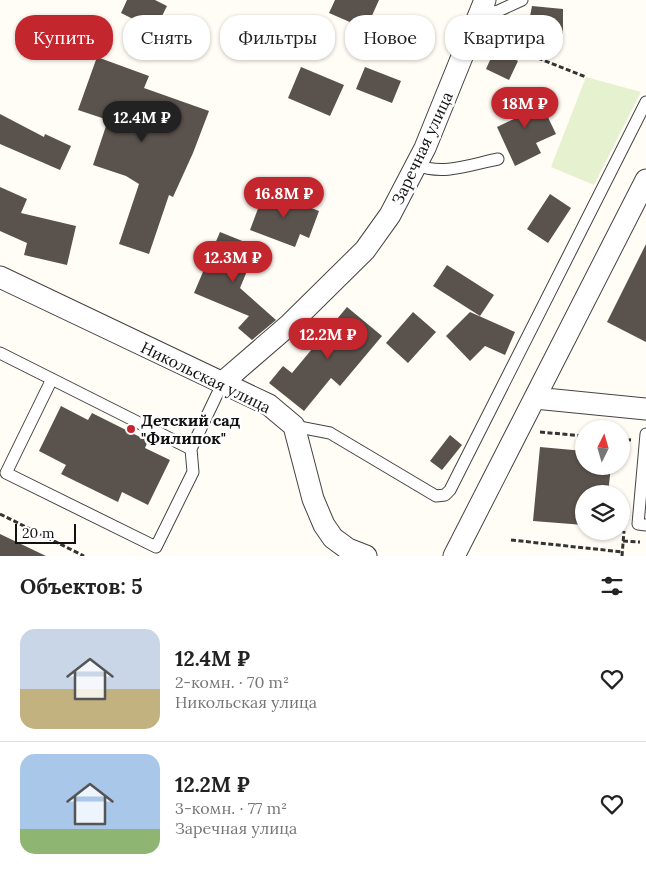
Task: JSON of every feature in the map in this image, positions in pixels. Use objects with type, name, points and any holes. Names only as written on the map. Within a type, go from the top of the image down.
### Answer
[{"type":"street","name":"Заречная улица","points":[[223,382],[289,325],[364,250],[390,216],[417,165],[461,60]]},
{"type":"street","points":[[454,556],[646,180]]},
{"type":"street","name":"Никольская улица","points":[[0,277],[269,405],[294,426]]},
{"type":"street","points":[[535,398],[646,409]]},
{"type":"street","points":[[294,426],[313,499],[324,525],[333,538],[348,549],[366,556]]},
{"type":"lane","points":[[483,5],[496,12],[522,0]]},
{"type":"lane","points":[[294,426],[330,433],[436,496],[445,495],[450,490],[646,102]]},
{"type":"lane","points":[[417,165],[430,171],[444,170],[498,159]]},
{"type":"lane","points":[[0,353],[191,449]]},
{"type":"lane","points":[[52,379],[6,473],[156,547],[193,472],[191,449],[223,382]]},
{"type":"lane","points":[[642,524],[646,434]]},
{"type":"path","points":[[544,60],[586,77]]},
{"type":"path","points":[[537,432],[575,435]]},
{"type":"path","points":[[0,514],[84,556]]},
{"type":"path","points":[[511,540],[622,554],[624,531],[642,524]]},
{"type":"path","points":[[623,541],[646,542]]},
{"type":"green space","points":[[586,77],[641,92],[594,185],[551,167]]},
{"type":"building","points":[[127,0],[155,0],[167,6],[162,15],[125,15],[121,13]]},
{"type":"building","points":[[335,0],[379,0],[372,15],[345,15],[345,20],[329,13]]},
{"type":"building","points":[[532,6],[563,9],[563,15],[530,15]]},
{"type":"building","points":[[96,60],[105,60],[149,76],[144,88],[209,111],[173,197],[169,195],[149,254],[119,244],[139,184],[126,176],[93,165],[108,120],[78,110]]},
{"type":"building","points":[[490,60],[518,61],[509,80],[486,69]]},
{"type":"building","points":[[301,67],[344,85],[330,116],[288,98]]},
{"type":"building","points":[[365,67],[401,81],[392,103],[356,89]]},
{"type":"building","points":[[528,90],[536,109],[543,107],[556,134],[536,143],[541,153],[515,166],[497,127],[516,118],[508,98]]},
{"type":"building","points":[[0,114],[44,137],[45,134],[71,146],[60,170],[0,144]]},
{"type":"building","points":[[0,187],[27,199],[21,213],[76,226],[67,265],[24,255],[27,243],[0,231]]},
{"type":"building","points":[[265,190],[319,211],[309,238],[300,234],[295,247],[250,230]]},
{"type":"building","points":[[550,194],[571,208],[548,243],[527,229]]},
{"type":"building","points":[[220,232],[257,247],[240,288],[276,320],[252,340],[238,328],[249,316],[194,293]]},
{"type":"building","points":[[646,244],[646,342],[607,322]]},
{"type":"building","points":[[447,265],[494,295],[480,316],[433,286]]},
{"type":"building","points":[[347,307],[382,336],[340,386],[331,378],[304,411],[269,383],[283,366],[292,373]]},
{"type":"building","points":[[413,312],[436,332],[408,363],[386,343]]},
{"type":"building","points":[[470,312],[515,332],[505,355],[485,346],[470,361],[446,336]]},
{"type":"building","points":[[61,406],[88,420],[92,413],[148,441],[145,448],[170,460],[148,505],[122,492],[118,502],[61,474],[66,465],[39,451]]},
{"type":"building","points":[[450,435],[462,445],[442,470],[430,461]]},
{"type":"building","points":[[540,447],[575,450],[575,475],[610,475],[609,485],[575,485],[575,524],[533,521]]},
{"type":"building","points":[[0,534],[46,556],[0,556]]},
{"type":"place","name":"Детский сад \"Филипок\"","points":[[131,429]]}]
